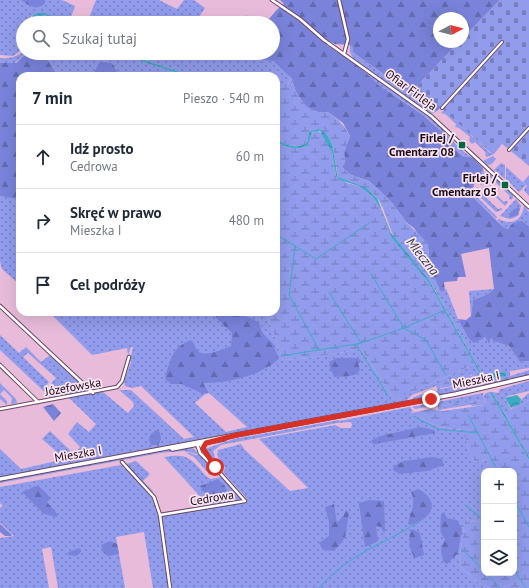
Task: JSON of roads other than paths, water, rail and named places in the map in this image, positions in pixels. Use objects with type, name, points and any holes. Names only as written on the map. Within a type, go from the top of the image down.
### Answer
[{"type":"street","name":"Ofiar Firleja","points":[[272,0],[300,19],[339,51],[431,116],[529,207]]},
{"type":"street","points":[[339,0],[347,32],[347,47],[344,54]]},
{"type":"street","points":[[442,108],[502,42]]},
{"type":"street","points":[[339,51],[347,47]]},
{"type":"street","points":[[509,150],[529,128]]},
{"type":"street","points":[[0,306],[93,392]]},
{"type":"street","name":"Józefowska","points":[[0,409],[93,392],[119,385],[122,381],[129,357]]},
{"type":"street","points":[[0,365],[38,402]]},
{"type":"street","name":"Mieszka I","points":[[198,444],[237,435],[481,390],[529,377]]},
{"type":"street","name":"Mieszka I","points":[[0,479],[160,449],[206,443],[237,435]]},
{"type":"street","points":[[203,448],[206,443]]},
{"type":"street","name":"Cedrowa","points":[[198,444],[203,448],[215,467]]},
{"type":"street","name":"Cedrowa","points":[[160,515],[245,501],[215,467],[200,453],[198,444]]},
{"type":"street","points":[[122,462],[152,492],[160,515],[170,588]]},
{"type":"water","points":[[43,12],[51,16],[32,16]]},
{"type":"water","points":[[138,60],[144,60],[179,72],[174,72]]},
{"type":"water","points":[[318,129],[324,132],[328,137],[333,150],[338,177],[366,188],[377,198],[391,233],[429,280],[488,385],[487,386],[429,283],[392,238],[381,209],[372,196],[359,186],[340,180],[336,176],[332,152],[320,131],[312,132],[307,146],[291,148],[280,144],[280,141],[291,146],[303,145],[307,143],[309,132]]},
{"type":"water","points":[[506,372],[506,376],[491,378],[491,374]]},
{"type":"water","points":[[490,392],[492,392],[529,457],[529,460]]},
{"type":"water","points":[[517,395],[521,399],[520,404],[511,408],[505,398]]},
{"type":"waterway","points":[[280,236],[316,259],[369,223]]},
{"type":"waterway","points":[[295,247],[289,295],[319,350]]},
{"type":"waterway","points":[[361,343],[404,328],[371,274]]},
{"type":"waterway","points":[[329,292],[361,343],[357,344]]},
{"type":"waterway","points":[[404,328],[445,310]]},
{"type":"waterway","points":[[404,328],[426,340],[446,375]]},
{"type":"waterway","points":[[281,356],[356,344],[388,396]]},
{"type":"waterway","points":[[468,415],[496,468]]},
{"type":"waterway","points":[[413,416],[438,429],[478,433]]},
{"type":"waterway","points":[[516,504],[529,527]]},
{"type":"waterway","points":[[465,505],[481,518]]},
{"type":"waterway","points":[[391,538],[419,522]]},
{"type":"waterway","points":[[319,588],[326,580],[351,560],[389,539]]},
{"type":"waterway","points":[[462,549],[481,568]]},
{"type":"waterway","points":[[517,574],[526,588]]},
{"type":"waterway","points":[[489,576],[500,588]]},
{"type":"place","name":"Firlej / Cmentarz 08","points":[[462,145]]},
{"type":"place","name":"Firlej / Cmentarz 05","points":[[505,185]]},
{"type":"water label","name":"Mleczna","points":[[423,256]]}]
